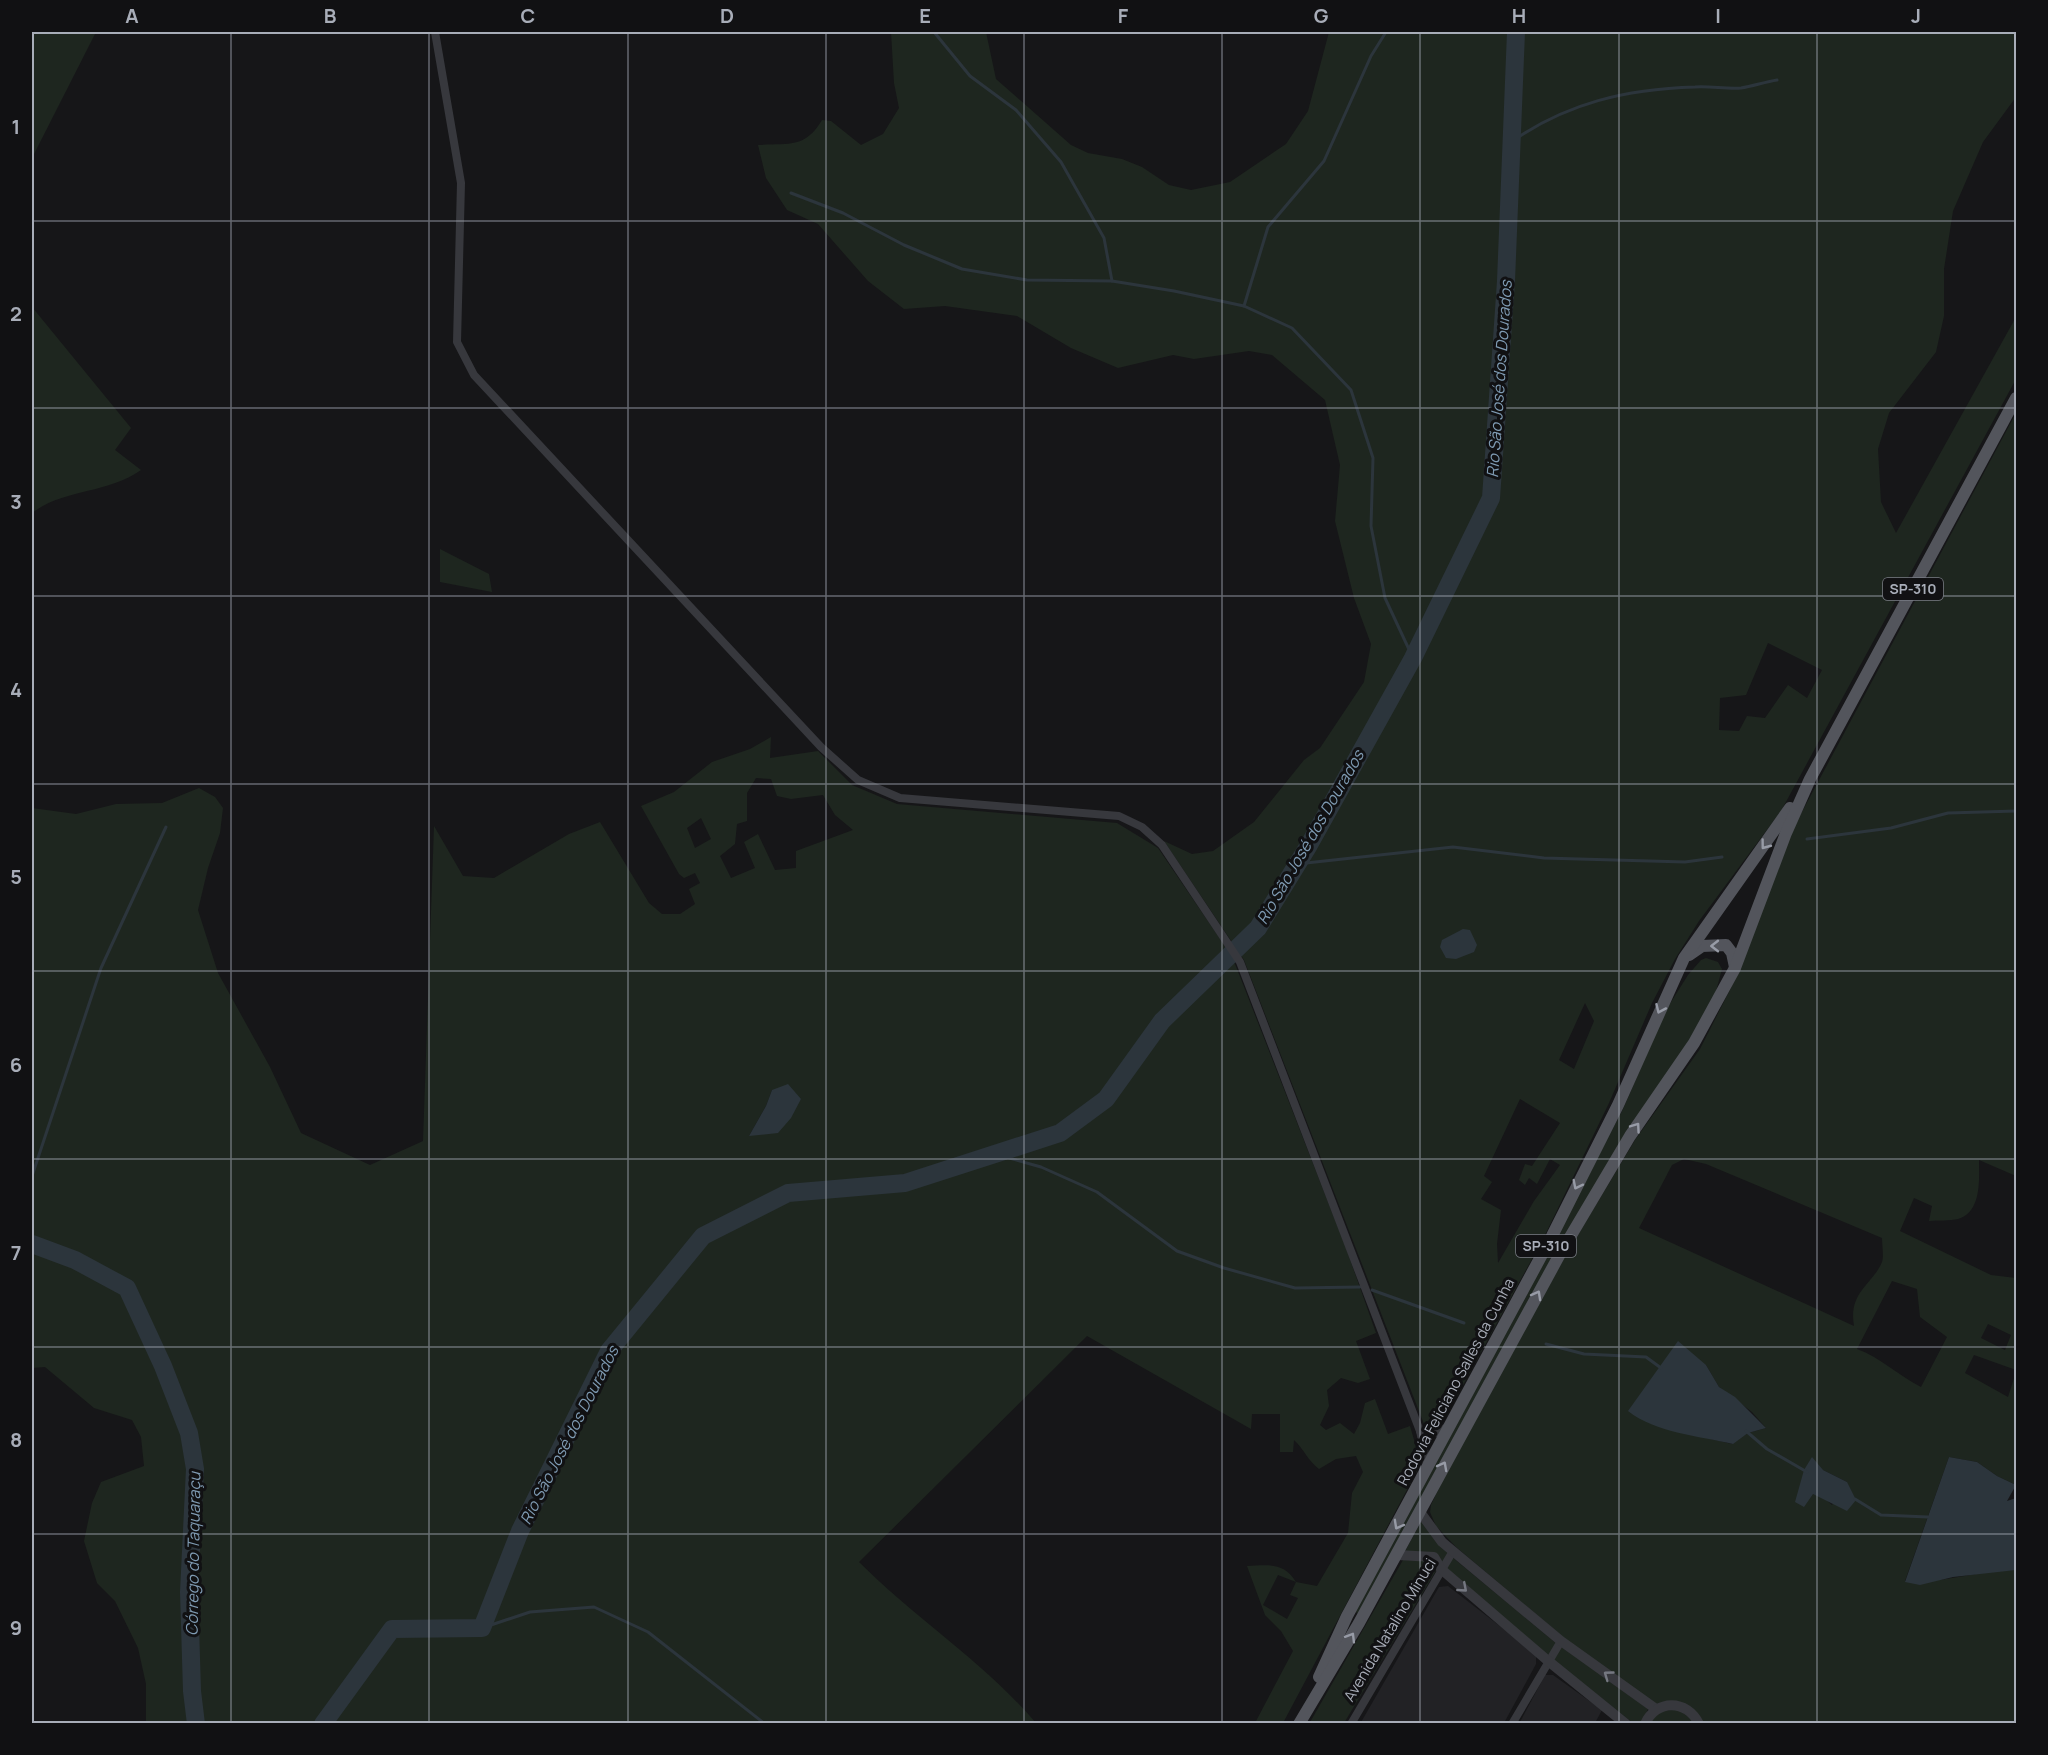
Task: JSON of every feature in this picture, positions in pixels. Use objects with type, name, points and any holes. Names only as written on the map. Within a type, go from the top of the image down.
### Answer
[{"type":"main road","name":"Rodovia Feliciano Salles da Cunha","points":[[1298,1724],[1397,1555],[1560,1254],[1630,1136],[1694,1043],[1735,968],[1785,833],[1809,779],[2016,398]]},
{"type":"main road","name":"Rodovia Feliciano Salles da Cunha","points":[[1298,1724],[1347,1616],[1552,1236],[1613,1115],[1684,958],[1809,779]]},
{"type":"main road","points":[[1684,958],[1702,946],[1726,945],[1732,953],[1735,968]]},
{"type":"street","points":[[435,32],[461,183],[458,342],[474,375],[821,747],[858,780],[900,798],[1119,816],[1142,827],[1161,845],[1224,934],[1240,962],[1420,1431],[1427,1464]]},
{"type":"street","points":[[1420,1431],[1435,1433],[1448,1427]]},
{"type":"street","points":[[1420,1512],[1431,1530],[1453,1551],[1561,1641],[1656,1709]]},
{"type":"street","name":"Avenida Natalino Minuci","points":[[1351,1724],[1453,1551]]},
{"type":"street","points":[[1397,1555],[1434,1557],[1441,1569],[1626,1724]]},
{"type":"street","points":[[1512,1724],[1547,1660],[1561,1641]]},
{"type":"street","points":[[1645,1724],[1656,1709],[1678,1705],[1691,1712],[1699,1724]]},
{"type":"shaded area","points":[[32,32],[96,32],[32,158]]},
{"type":"shaded area","points":[[891,32],[986,32],[996,79],[1071,145],[1088,153],[1122,159],[1142,167],[1169,185],[1191,190],[1230,182],[1286,144],[1308,111],[1329,32],[2016,32],[2016,97],[1983,142],[1953,211],[1944,269],[1944,316],[1936,352],[1889,413],[1878,449],[1881,502],[1896,533],[2016,317],[2016,379],[1781,811],[1699,921],[1675,959],[1652,1003],[1609,1103],[1545,1235],[1443,1422],[1433,1428],[1424,1424],[1244,960],[1164,841],[1192,854],[1213,851],[1254,822],[1304,760],[1320,748],[1364,682],[1371,644],[1354,598],[1335,521],[1340,465],[1325,400],[1272,355],[1249,351],[1194,359],[1173,355],[1118,368],[1071,348],[1017,316],[945,306],[904,309],[868,281],[818,224],[787,210],[766,178],[758,145],[795,143],[809,136],[822,120],[831,121],[861,145],[883,134],[899,108],[894,83]],"holes":[[[1768,643],[1822,670],[1807,698],[1788,685],[1765,718],[1747,716],[1739,731],[1719,730],[1720,698],[1746,695]],[[1585,1003],[1594,1021],[1574,1069],[1559,1060]],[[1520,1099],[1560,1123],[1532,1166],[1525,1164],[1519,1180],[1525,1185],[1529,1178],[1537,1184],[1550,1159],[1560,1165],[1534,1201],[1498,1263],[1497,1244],[1501,1210],[1481,1199],[1492,1182],[1484,1176]]]},
{"type":"shaded area","points":[[32,307],[131,428],[115,450],[141,470],[128,478],[44,505],[32,513]]},
{"type":"shaded area","points":[[2016,413],[2016,1176],[1979,1160],[1978,1194],[1971,1210],[1966,1215],[1955,1220],[1929,1221],[1932,1206],[1914,1198],[1900,1231],[1991,1275],[2016,1278],[2016,1370],[1974,1355],[1965,1373],[2008,1397],[2016,1372],[2016,1485],[1997,1476],[1977,1462],[1949,1457],[1905,1581],[1933,1581],[2016,1570],[2016,1723],[1701,1723],[1696,1714],[1656,1706],[1563,1637],[1456,1547],[1436,1526],[1430,1512],[1448,1468],[1567,1253],[1635,1140],[1700,1049],[1740,970],[1789,836]],"holes":[[[1684,1159],[1706,1164],[1882,1238],[1882,1262],[1858,1297],[1853,1314],[1854,1326],[1639,1228],[1672,1165]],[[1892,1281],[1917,1289],[1920,1317],[1947,1337],[1921,1387],[1874,1357],[1857,1349]],[[1988,1324],[2011,1335],[2005,1350],[1981,1338]],[[1706,1365],[1719,1387],[1752,1412],[1766,1428],[1748,1433],[1732,1444],[1674,1430]],[[1823,1470],[1847,1482],[1832,1505],[1822,1496],[1813,1494]]]},
{"type":"shaded area","points":[[440,549],[489,574],[492,592],[440,582]]},
{"type":"shaded area","points":[[771,737],[770,758],[818,751],[852,785],[897,804],[1117,823],[1158,848],[1231,955],[1346,1248],[1376,1333],[1356,1341],[1370,1379],[1358,1383],[1341,1378],[1327,1390],[1329,1406],[1320,1425],[1326,1430],[1340,1423],[1354,1434],[1360,1423],[1365,1403],[1375,1399],[1388,1434],[1410,1426],[1417,1450],[1418,1469],[1283,1723],[1255,1723],[1293,1651],[1281,1631],[1265,1615],[1247,1566],[1275,1566],[1286,1571],[1296,1582],[1317,1586],[1348,1533],[1352,1493],[1363,1472],[1356,1456],[1336,1459],[1319,1469],[1294,1440],[1293,1452],[1280,1452],[1280,1414],[1252,1414],[1251,1429],[1087,1336],[859,1562],[903,1603],[994,1680],[1036,1723],[146,1723],[146,1684],[138,1648],[115,1601],[97,1583],[84,1541],[92,1503],[101,1482],[144,1466],[141,1437],[132,1420],[94,1408],[45,1367],[32,1368],[32,808],[76,814],[116,804],[162,803],[199,788],[215,797],[223,808],[220,833],[208,868],[198,910],[218,973],[270,1067],[301,1133],[370,1165],[423,1141],[434,826],[463,876],[494,878],[569,834],[600,822],[649,903],[662,914],[680,914],[695,904],[689,889],[700,883],[695,873],[684,878],[679,874],[641,806],[674,792],[712,762],[750,749]],"holes":[[[756,778],[771,779],[777,796],[791,799],[823,795],[835,815],[853,830],[796,851],[796,868],[775,870],[758,834],[744,842],[755,868],[731,878],[720,856],[735,844],[737,824],[747,821],[747,793]],[[701,818],[711,839],[695,848],[687,828]],[[772,1090],[801,1099],[749,1136]],[[1278,1575],[1296,1582],[1290,1595],[1298,1598],[1287,1619],[1263,1605]]]},
{"type":"shaded area","points":[[1463,929],[1470,930],[1477,945],[1474,952],[1456,959],[1446,958],[1440,947],[1442,940]]},
{"type":"shaded area","points":[[1706,958],[1718,962],[1722,969],[1715,995],[1358,1613],[1355,1612],[1623,1109],[1666,1010],[1688,975],[1701,960]]},
{"type":"shaded area","points":[[788,1084],[801,1099],[791,1118],[778,1133],[749,1136],[772,1090]]},
{"type":"shaded area","points":[[1678,1341],[1706,1365],[1719,1387],[1735,1397],[1766,1428],[1748,1433],[1733,1444],[1665,1429],[1628,1411]]},
{"type":"shaded area","points":[[1812,1457],[1823,1470],[1847,1482],[1856,1500],[1847,1511],[1813,1494],[1804,1507],[1795,1502],[1804,1470]]},
{"type":"shaded area","points":[[1949,1457],[1977,1462],[1997,1476],[2016,1485],[2007,1501],[2016,1498],[2016,1570],[1953,1577],[1920,1585],[1905,1582]]},
{"type":"shaded area","points":[[1422,1520],[1450,1550],[1442,1564],[1404,1553]]},
{"type":"shaded area","points":[[1452,1557],[1557,1644],[1548,1656],[1446,1570]]},
{"type":"shaded area","points":[[1403,1560],[1434,1561],[1437,1569],[1344,1723],[1309,1724]]},
{"type":"shaded area","points":[[1448,1586],[1536,1654],[1536,1664],[1504,1723],[1360,1724],[1439,1587]]},
{"type":"shaded area","points":[[1560,1646],[1648,1709],[1642,1723],[1633,1723],[1551,1658]]},
{"type":"shaded area","points":[[1545,1675],[1553,1675],[1602,1710],[1595,1723],[1519,1724]]},
{"type":"shaded area","points":[[1679,1709],[1696,1724],[1647,1724],[1656,1712]]},
{"type":"waterway","points":[[934,32],[970,76],[1016,110],[1061,162],[1104,238],[1112,281]]},
{"type":"waterway","points":[[1244,306],[1268,227],[1324,161],[1371,56],[1386,32]]},
{"type":"waterway","name":"Rio São José dos Dourados","points":[[323,1724],[392,1629],[482,1628],[520,1531],[609,1351],[703,1236],[788,1193],[905,1183],[1060,1133],[1106,1099],[1162,1021],[1258,928],[1309,845],[1413,658],[1491,498],[1506,281],[1516,32]]},
{"type":"waterway","points":[[1511,142],[1554,117],[1621,95],[1670,88],[1741,88],[1777,80]]},
{"type":"waterway","points":[[791,193],[843,213],[904,245],[962,269],[1027,280],[1112,281],[1174,291],[1244,306],[1292,328],[1351,390],[1373,458],[1371,526],[1385,598],[1413,658]]},
{"type":"waterway","points":[[1807,839],[1891,828],[1948,813],[2016,811]]},
{"type":"waterway","points":[[32,1176],[101,968],[166,827]]},
{"type":"waterway","points":[[1297,864],[1453,847],[1544,858],[1685,862],[1722,857]]},
{"type":"waterway","points":[[995,1154],[1041,1167],[1097,1192],[1177,1251],[1224,1268],[1295,1288],[1360,1287]]},
{"type":"waterway","name":"Córrego do Taquaraçu","points":[[32,1244],[75,1260],[127,1288],[163,1366],[189,1433],[195,1469],[189,1592],[192,1691],[196,1724]]},
{"type":"waterway","points":[[1372,1290],[1464,1323]]},
{"type":"waterway","points":[[1546,1344],[1584,1354],[1646,1357],[1661,1368]]},
{"type":"waterway","points":[[1746,1431],[1767,1449],[1807,1472]]},
{"type":"waterway","points":[[1855,1499],[1881,1515],[1928,1517]]},
{"type":"waterway","points":[[482,1628],[530,1612],[594,1607],[648,1632],[765,1724]]}]
